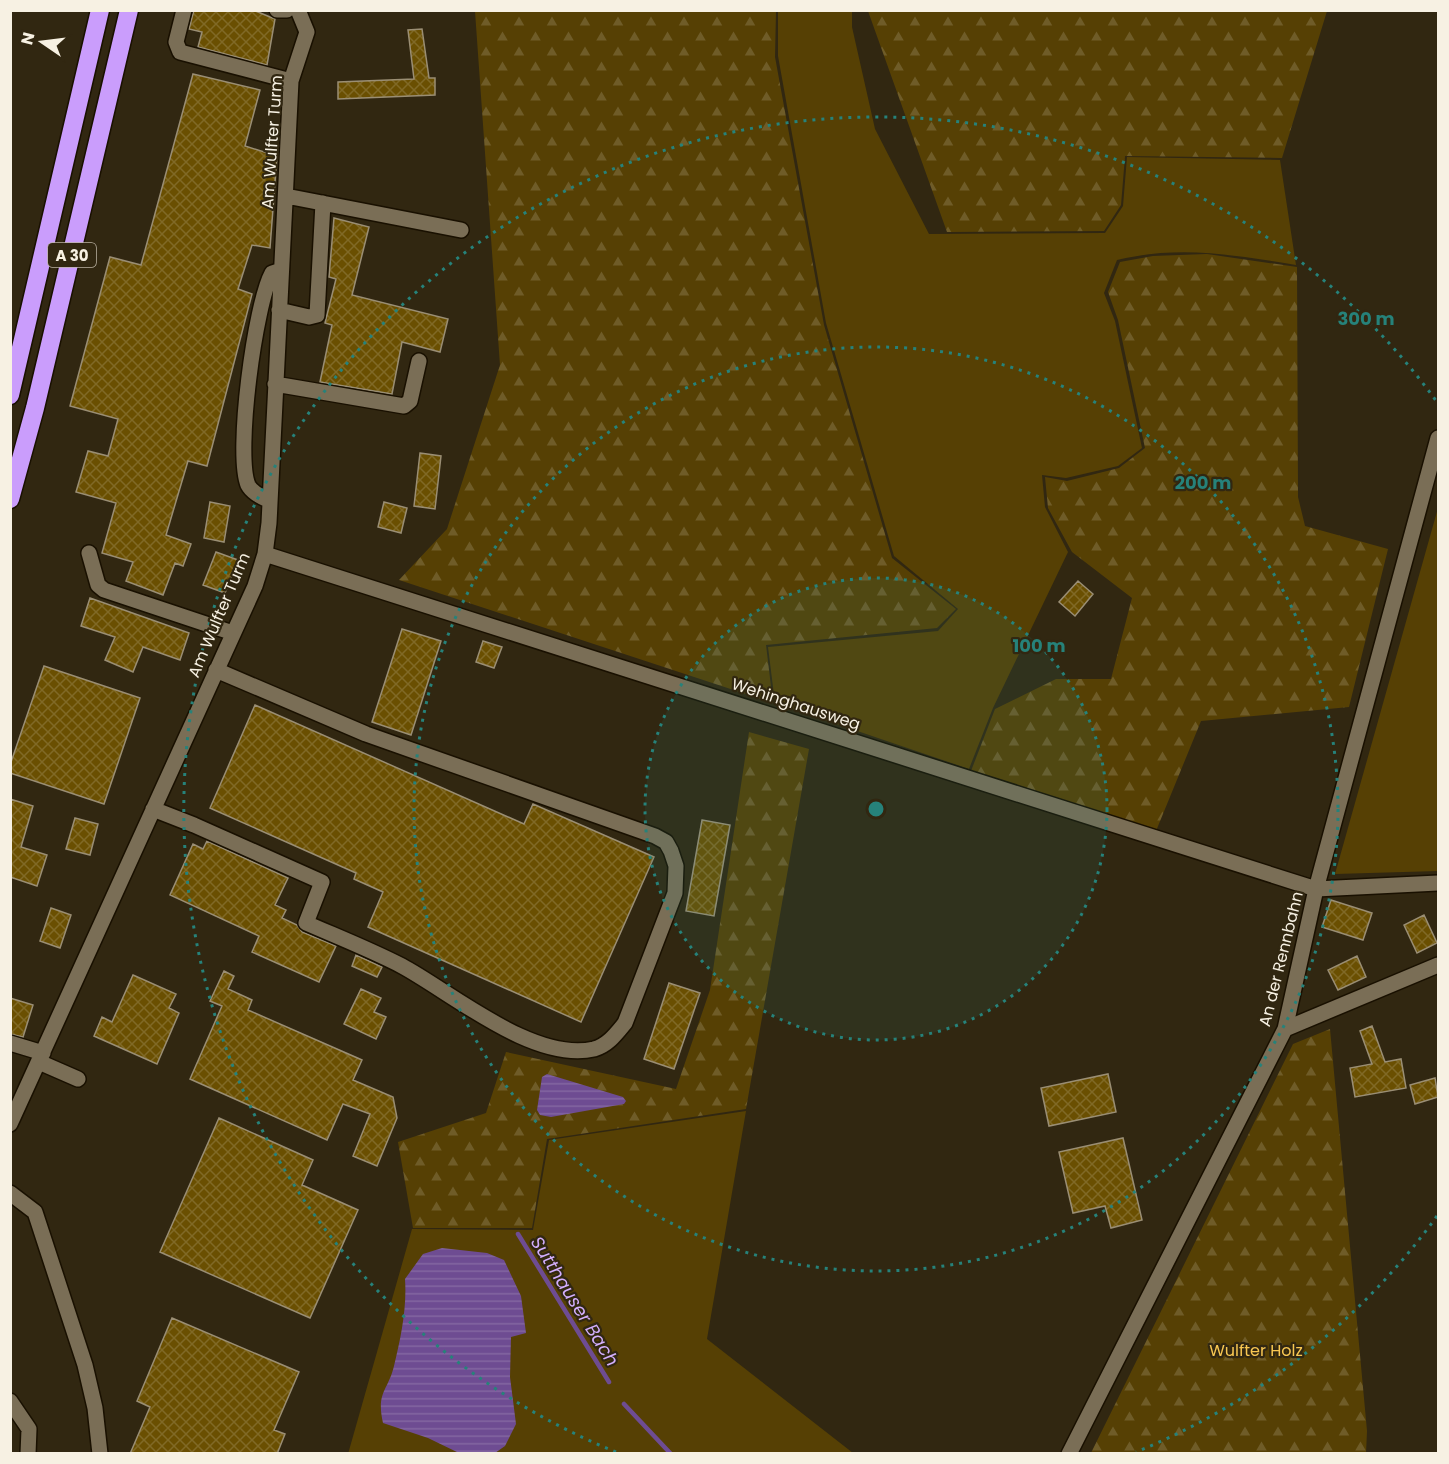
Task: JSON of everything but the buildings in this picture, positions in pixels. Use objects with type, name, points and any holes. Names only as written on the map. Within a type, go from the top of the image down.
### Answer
[{"type":"highway","name":"A 30","points":[[10,395],[100,10]]},
{"type":"highway","name":"A 30","points":[[10,499],[41,385],[129,10]]},
{"type":"street","points":[[184,10],[176,42],[180,52],[291,81]]},
{"type":"street","points":[[277,10],[287,10]]},
{"type":"street","name":"Am Wulfter Turm","points":[[10,1124],[255,586],[265,554],[270,501],[291,81],[307,32],[298,10]]},
{"type":"street","points":[[286,196],[461,230]]},
{"type":"street","points":[[279,310],[313,317],[319,309],[323,203]]},
{"type":"street","points":[[270,501],[252,491],[243,468],[248,391],[263,295],[272,273],[281,270]]},
{"type":"street","points":[[275,384],[404,406],[410,401],[419,361]]},
{"type":"street","name":"An der Rennbahn","points":[[1069,1454],[1285,1029],[1316,889],[1438,438]]},
{"type":"street","points":[[89,553],[98,585],[104,590],[233,633]]},
{"type":"street","name":"Wehinghausweg","points":[[265,554],[1316,889]]},
{"type":"street","points":[[153,809],[322,882],[306,923],[403,967],[481,1016],[502,1026],[557,1050],[578,1051],[596,1048],[612,1039],[625,1023],[675,893],[676,867],[666,842],[565,803],[463,770],[366,734],[216,670]]},
{"type":"street","points":[[1316,889],[1438,883]]},
{"type":"street","points":[[1285,1029],[1438,965]]},
{"type":"street","points":[[10,1043],[78,1079]]},
{"type":"street","points":[[10,1193],[35,1212],[85,1365],[95,1408],[100,1454]]},
{"type":"street","points":[[10,1401],[29,1429],[28,1454]]},
{"type":"green space","points":[[868,10],[1327,11],[1282,158],[1125,156],[1121,205],[1104,231],[947,232]]},
{"type":"green space","points":[[475,11],[776,11],[775,57],[824,325],[892,558],[956,609],[937,628],[766,645],[773,703],[399,580],[447,529],[500,365]]},
{"type":"green space","points":[[778,11],[852,11],[852,27],[875,129],[929,234],[1105,233],[1123,206],[1127,157],[1280,160],[1296,265],[1229,255],[1185,252],[1140,255],[1117,260],[1104,293],[1115,321],[1142,448],[1118,466],[1066,478],[1042,475],[1045,507],[1068,552],[993,708],[969,769],[775,703],[768,647],[938,631],[958,609],[894,556],[826,323],[778,56]]},
{"type":"green space","points":[[1207,254],[1297,267],[1298,497],[1305,526],[1388,549],[1349,707],[1201,721],[1156,831],[971,771],[995,709],[1056,679],[1111,679],[1132,598],[1072,552],[1048,508],[1045,477],[1067,481],[1119,468],[1145,448],[1118,320],[1108,292],[1120,262],[1153,256]]},
{"type":"green space","points":[[1438,508],[1438,871],[1335,874]]},
{"type":"green space","points":[[749,732],[809,749],[746,1109],[547,1139],[532,1228],[413,1228],[398,1142],[486,1113],[506,1052],[676,1089],[710,990]]},
{"type":"green space","name":"Wulfter Holz","points":[[1330,1029],[1367,1431],[1366,1453],[1091,1453],[1293,1044]]},
{"type":"green space","points":[[746,1111],[707,1339],[853,1453],[348,1454],[412,1229],[533,1230],[549,1140]]},
{"type":"shaded area","points":[[547,1074],[623,1097],[626,1101],[624,1104],[551,1117],[540,1115],[537,1110],[542,1077]]},
{"type":"shaded area","points":[[442,1248],[487,1253],[504,1260],[521,1296],[526,1333],[511,1337],[510,1377],[516,1424],[505,1446],[495,1453],[459,1453],[428,1438],[383,1423],[382,1398],[397,1355],[404,1312],[405,1279],[423,1254]]},
{"type":"waterway","name":"Sutthauser Bach","points":[[518,1234],[609,1382]]},
{"type":"waterway","name":"Sutthauser Bach","points":[[624,1404],[671,1454]]}]
